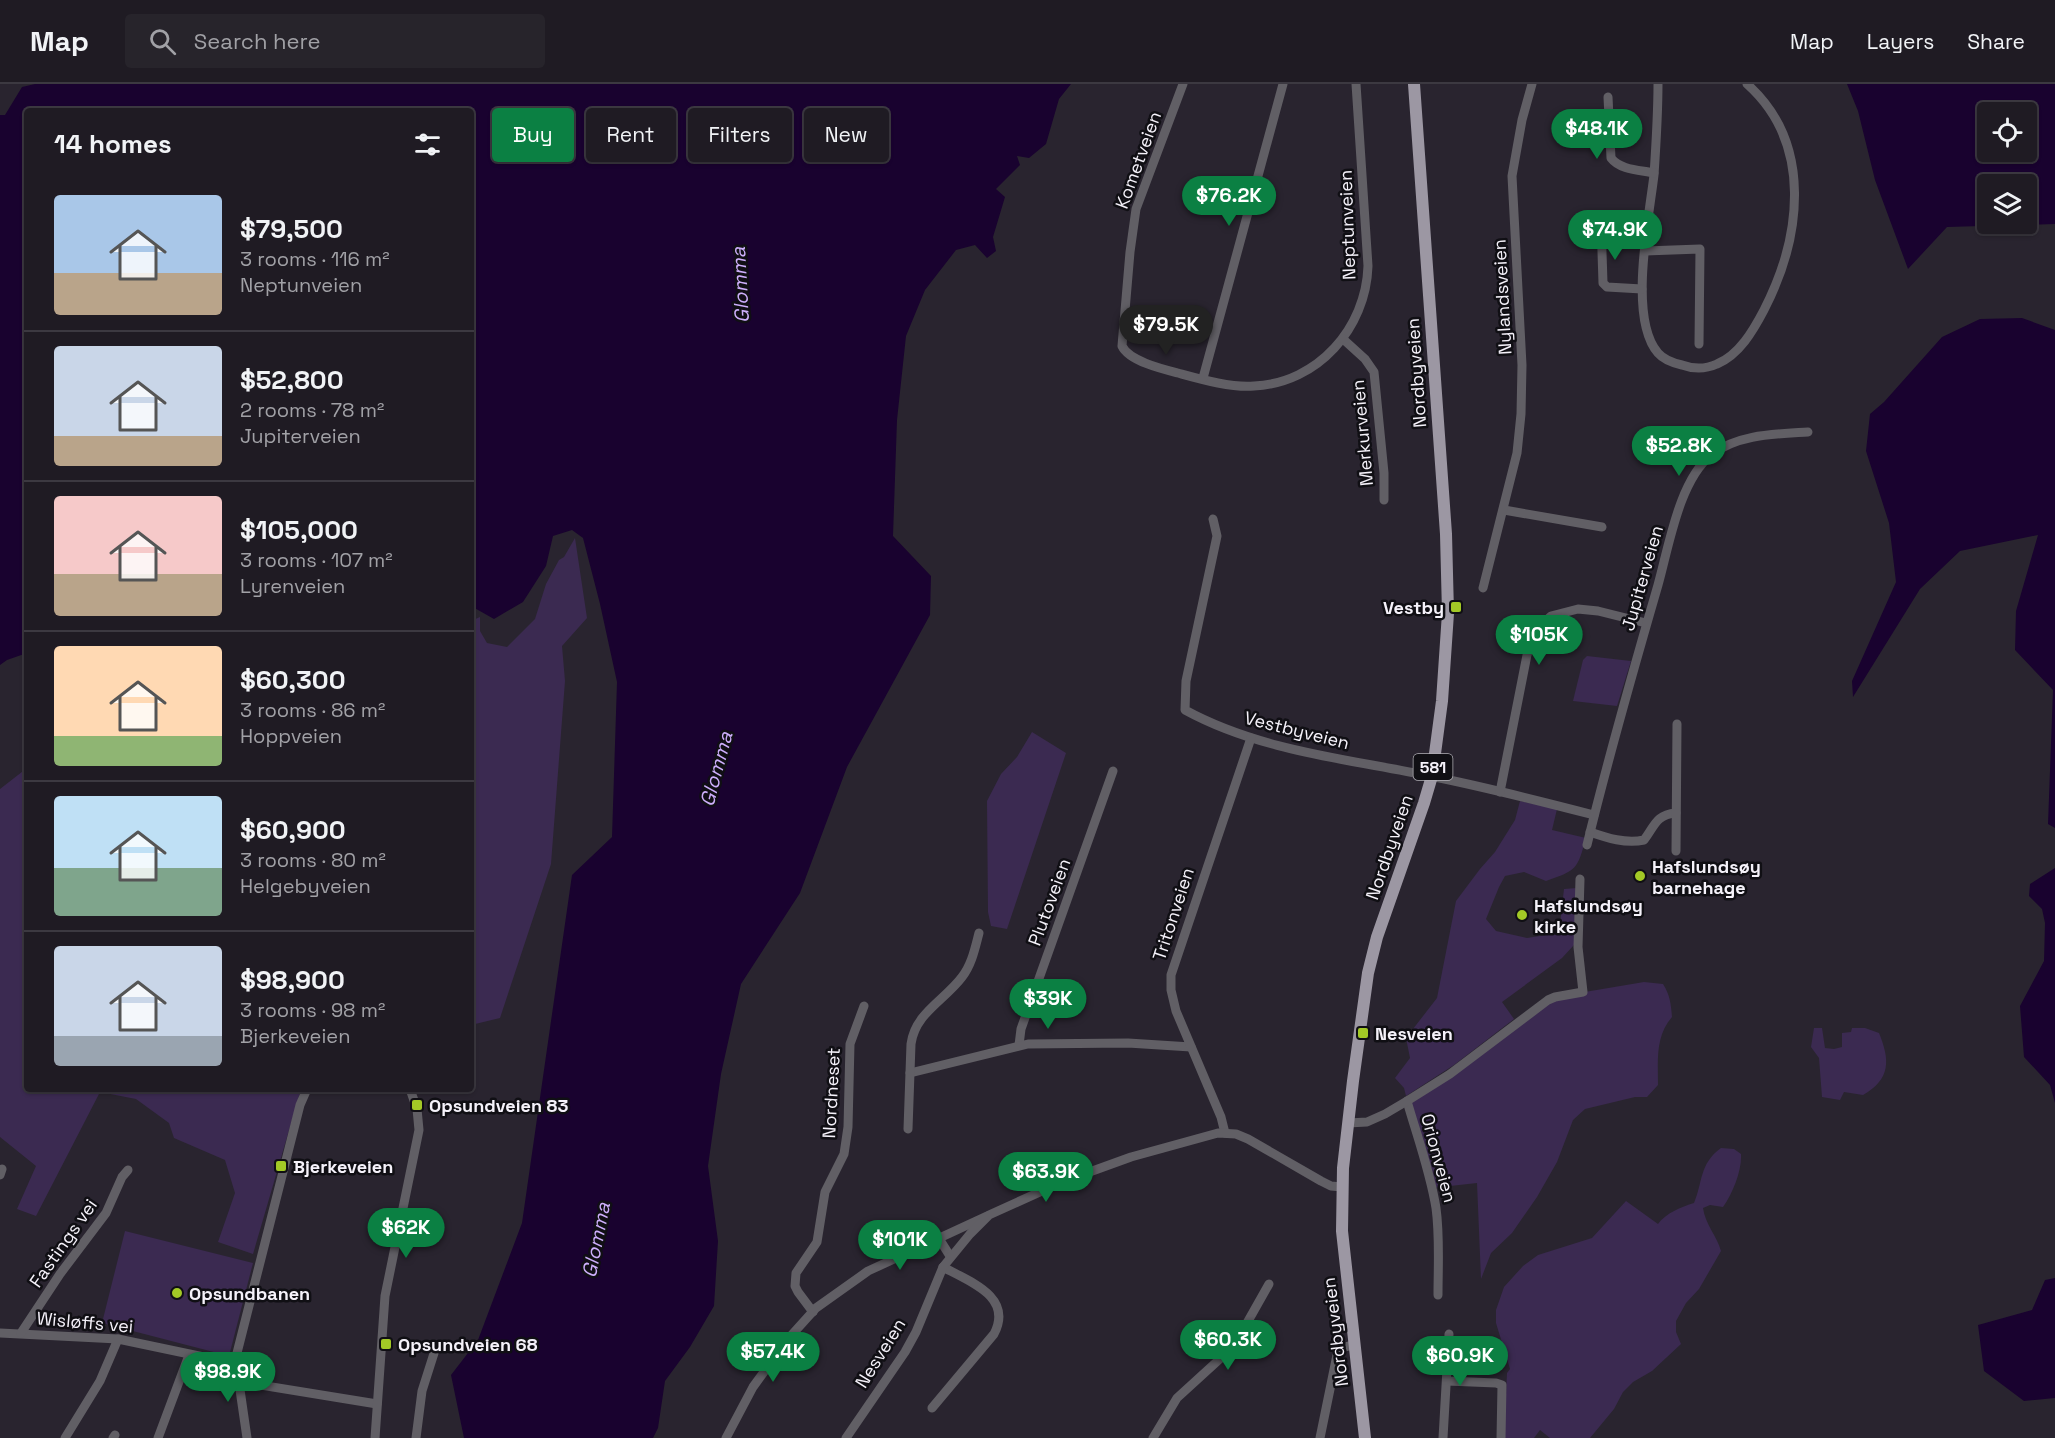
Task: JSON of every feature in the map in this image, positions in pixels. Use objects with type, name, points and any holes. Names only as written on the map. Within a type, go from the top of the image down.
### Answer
[{"type":"main road","name":"Nordbyveien","points":[[1365,1438],[1343,1239],[1342,1187],[1348,1123],[1368,973],[1377,937],[1432,776],[1448,613],[1447,563],[1414,84]]},
{"type":"street","name":"Kometveien","points":[[1127,354],[1122,342],[1136,209],[1183,84]]},
{"type":"street","points":[[1203,378],[1283,84]]},
{"type":"street","name":"Neptunveien","points":[[1127,354],[1170,372],[1245,387],[1280,382],[1297,375],[1313,366],[1343,339],[1359,312],[1365,293],[1367,275],[1356,84]]},
{"type":"street","name":"Nylandsveien","points":[[1484,588],[1517,453],[1522,402],[1512,176],[1522,120],[1532,84]]},
{"type":"street","points":[[1658,84],[1654,173],[1642,289],[1645,319],[1654,347],[1665,358],[1686,367],[1712,366],[1726,360],[1742,344],[1764,309],[1778,279],[1791,231],[1795,208],[1789,152],[1777,122],[1764,101],[1747,84]]},
{"type":"street","points":[[1608,97],[1611,158],[1622,166],[1654,173]]},
{"type":"street","points":[[1601,221],[1603,283],[1608,287],[1642,289]]},
{"type":"street","points":[[1645,251],[1700,249],[1699,344]]},
{"type":"street","name":"Merkurveien","points":[[1343,339],[1365,359],[1374,372],[1384,473],[1384,500]]},
{"type":"street","name":"Jupiterveien","points":[[1587,845],[1646,623],[1683,501],[1701,465],[1720,449],[1754,437],[1808,432]]},
{"type":"street","points":[[1504,510],[1602,527]]},
{"type":"street","name":"Vestbyveien","points":[[1213,519],[1217,536],[1186,681],[1185,710],[1251,738],[1432,776],[1594,815]]},
{"type":"street","points":[[1500,792],[1527,655],[1537,629],[1551,616],[1578,609],[1598,611],[1646,623]]},
{"type":"street","points":[[1676,851],[1677,724]]},
{"type":"street","name":"Tritonveien","points":[[1226,1133],[1172,999],[1170,975],[1251,738]]},
{"type":"street","name":"Plutoveien","points":[[1019,1045],[1021,1029],[1113,771]]},
{"type":"street","points":[[1590,832],[1606,838],[1634,843],[1644,840],[1659,818],[1676,813]]},
{"type":"street","points":[[1348,1123],[1361,1123],[1375,1119],[1407,1101],[1450,1074],[1548,1000],[1583,992],[1578,947],[1580,879]]},
{"type":"street","points":[[908,1129],[911,1044],[915,1027],[964,974],[979,933]]},
{"type":"street","name":"Nordneset","points":[[813,1312],[795,1286],[796,1273],[817,1242],[825,1192],[844,1154],[848,1126],[849,1048],[864,1006]]},
{"type":"street","points":[[910,1074],[1019,1045],[1128,1042],[1191,1047]]},
{"type":"street","points":[[247,1438],[237,1364],[244,1322],[300,1105],[306,1092]]},
{"type":"street","points":[[375,1438],[385,1296],[419,1130],[417,1109],[411,1092]]},
{"type":"street","name":"Orionveien","points":[[1407,1101],[1429,1174],[1436,1210],[1438,1295]]},
{"type":"street","name":"Nesveien","points":[[846,1438],[905,1352],[950,1256],[989,1215],[1062,1182],[1131,1157],[1188,1140],[1226,1133],[1248,1139],[1320,1181],[1331,1186],[1342,1187]]},
{"type":"street","name":"Fastings vei","points":[[21,1333],[60,1274],[106,1213],[128,1170]]},
{"type":"street","points":[[726,1438],[753,1387],[788,1339],[813,1312],[868,1271],[989,1215]]},
{"type":"street","points":[[938,1237],[950,1256]]},
{"type":"street","points":[[932,1408],[994,1334],[998,1321],[997,1306],[990,1295],[943,1268]]},
{"type":"street","points":[[1153,1438],[1177,1398],[1234,1346],[1269,1284]]},
{"type":"street","name":"Wisløffs vei","points":[[0,1333],[118,1339],[237,1364]]},
{"type":"street","points":[[1443,1438],[1449,1334]]},
{"type":"street","points":[[65,1438],[100,1381],[118,1339]]},
{"type":"street","points":[[1320,1438],[1337,1355],[1342,1348],[1355,1344]]},
{"type":"street","points":[[416,1438],[422,1391],[436,1347]]},
{"type":"street","points":[[158,1438],[189,1355]]},
{"type":"street","points":[[1447,1381],[1502,1385],[1501,1438]]},
{"type":"street","points":[[239,1383],[377,1404]]},
{"type":"shaded area","points":[[575,538],[587,618],[562,646],[565,681],[551,864],[500,1018],[474,1024],[474,620],[480,617],[480,631],[487,643],[507,647],[535,619],[546,584],[559,560],[564,557]]},
{"type":"shaded area","points":[[1587,656],[1631,661],[1617,706],[1573,701],[1583,660]]},
{"type":"shaded area","points":[[1032,732],[1066,753],[1007,929],[991,926],[988,912],[987,801],[1001,774],[1017,757]]},
{"type":"shaded area","points":[[24,770],[24,1092],[100,1092],[36,1216],[17,1209],[36,1166],[0,1137],[0,789]]},
{"type":"shaded area","points":[[1520,801],[1557,809],[1552,830],[1586,838],[1583,849],[1578,863],[1570,871],[1546,881],[1524,872],[1505,876],[1486,919],[1496,931],[1527,938],[1559,933],[1564,889],[1577,888],[1574,945],[1562,958],[1502,1002],[1514,1019],[1454,1065],[1406,1096],[1404,1088],[1395,1078],[1410,1058],[1406,1038],[1437,998],[1456,901],[1495,852],[1515,820]]},
{"type":"shaded area","points":[[1644,982],[1663,984],[1669,996],[1671,1008],[1672,1017],[1660,1041],[1658,1085],[1647,1097],[1635,1097],[1585,1109],[1573,1120],[1557,1162],[1537,1197],[1512,1233],[1491,1253],[1481,1279],[1477,1183],[1432,1188],[1407,1101],[1561,996]]},
{"type":"shaded area","points":[[1814,1028],[1822,1028],[1825,1048],[1834,1049],[1842,1047],[1842,1033],[1851,1032],[1852,1028],[1865,1028],[1879,1033],[1885,1052],[1886,1068],[1879,1082],[1863,1095],[1844,1092],[1840,1100],[1822,1097],[1819,1058],[1811,1047]]},
{"type":"shaded area","points":[[100,1092],[300,1092],[253,1254],[218,1242],[235,1193],[225,1160],[174,1138],[169,1123],[136,1099]]},
{"type":"shaded area","points":[[1721,1148],[1734,1149],[1741,1154],[1740,1167],[1723,1207],[1710,1205],[1703,1208],[1721,1251],[1699,1289],[1686,1303],[1676,1321],[1676,1332],[1681,1344],[1652,1371],[1633,1382],[1623,1392],[1614,1409],[1590,1438],[1550,1438],[1540,1430],[1534,1438],[1504,1438],[1507,1373],[1510,1369],[1496,1323],[1496,1310],[1504,1287],[1523,1266],[1538,1255],[1592,1238],[1626,1201],[1658,1224],[1669,1214],[1694,1203],[1705,1167]]},
{"type":"shaded area","name":"Opsundbanen","points":[[125,1231],[253,1263],[229,1356],[102,1323]]},
{"type":"water","name":"Glomma","points":[[35,84],[1071,84],[1059,99],[1046,144],[1029,158],[1017,156],[1020,165],[996,189],[1005,197],[993,237],[996,251],[987,258],[975,245],[956,250],[925,290],[906,336],[897,420],[893,536],[931,576],[930,615],[847,767],[800,893],[741,984],[721,1074],[708,1166],[718,1241],[714,1306],[690,1347],[665,1381],[658,1428],[653,1438],[464,1438],[451,1375],[478,1340],[522,1223],[572,875],[612,837],[617,682],[583,538],[572,530],[553,536],[546,566],[523,602],[494,619],[474,608],[474,108],[24,108],[24,654],[0,665],[0,115],[5,115],[22,87]]},
{"type":"water","points":[[1847,84],[2055,84],[2055,224],[2037,224],[2037,174],[1977,174],[1977,226],[1947,227],[1908,269],[1875,180],[1858,111]]},
{"type":"water","points":[[2022,318],[2055,330],[2055,828],[2048,824],[2053,690],[2015,650],[2016,611],[2038,535],[1960,551],[1920,589],[1853,697],[1852,681],[1896,582],[1889,523],[1866,451],[1870,414],[1884,402],[1942,337],[1980,319]]},
{"type":"water","points":[[2055,868],[2055,1103],[2050,1085],[2024,1057],[2020,1006],[2044,961],[2045,923],[2042,909],[2029,896],[2030,884]]},
{"type":"water","points":[[2055,1278],[2055,1398],[2024,1401],[1984,1371],[1978,1325],[2032,1310],[2045,1280]]},
{"type":"place","name":"Vestby","points":[[1456,607]]},
{"type":"place","name":"Hafslundsøy barnehage","points":[[1640,876]]},
{"type":"place","name":"Hafslundsøy kirke","points":[[1522,915]]},
{"type":"place","name":"Nesveien","points":[[1363,1033]]},
{"type":"place","name":"Opsundveien 83","points":[[417,1105]]},
{"type":"place","name":"Bjerkeveien","points":[[281,1166]]},
{"type":"place","name":"Opsundbanen","points":[[177,1293]]},
{"type":"place","name":"Opsundveien 68","points":[[386,1344]]}]
